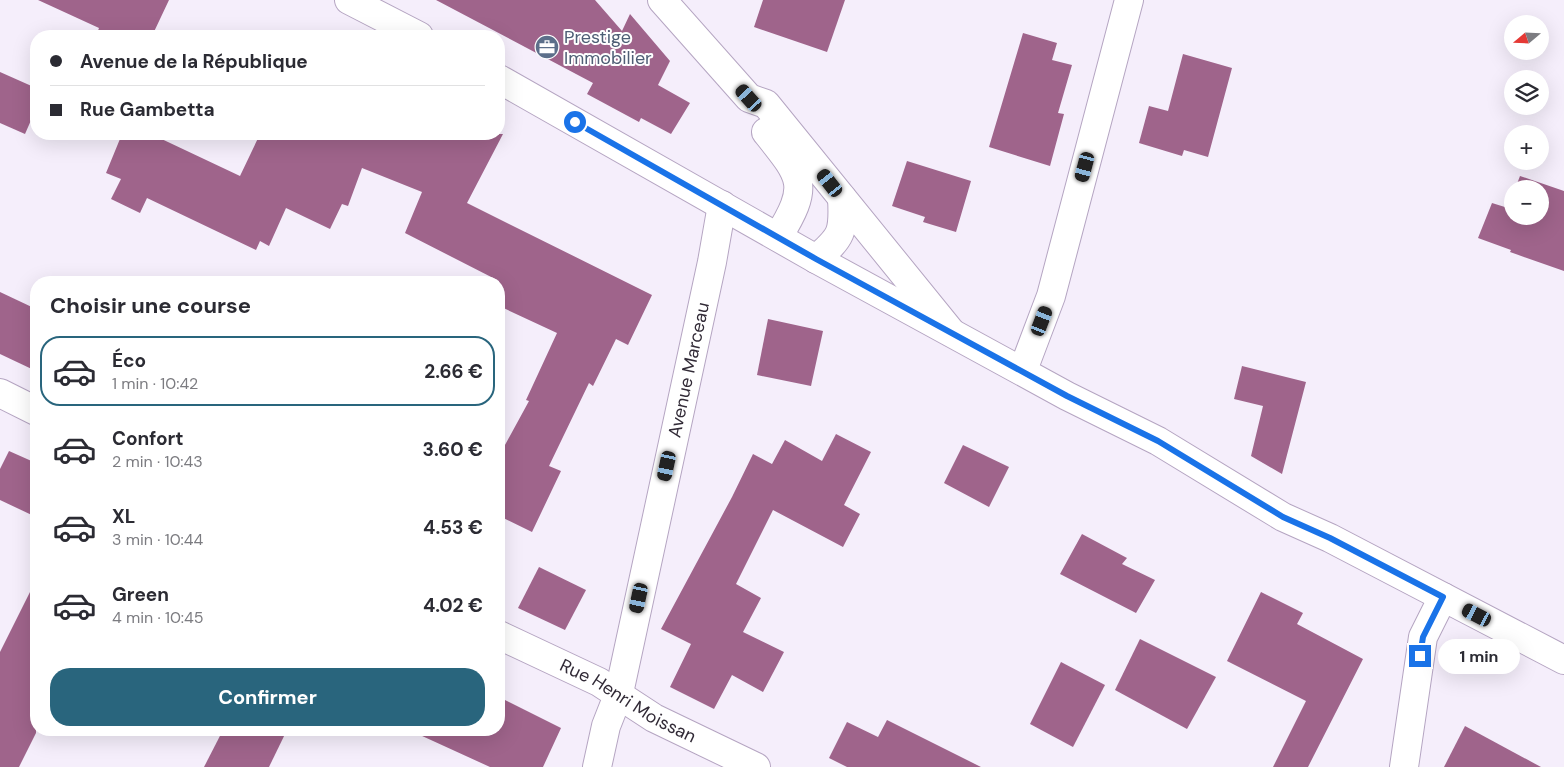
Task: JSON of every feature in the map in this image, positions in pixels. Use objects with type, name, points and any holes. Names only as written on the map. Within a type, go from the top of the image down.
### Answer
[{"type":"street","points":[[349,0],[407,30]]},
{"type":"street","points":[[662,0],[749,98],[753,115],[784,154],[798,179],[798,199],[793,212],[778,237]]},
{"type":"street","points":[[1023,370],[1051,296],[1129,0]]},
{"type":"street","points":[[505,82],[816,259],[1023,370],[1067,396],[1158,441],[1283,517],[1330,538],[1564,660]]},
{"type":"street","points":[[749,98],[766,104],[951,332]]},
{"type":"street","points":[[816,259],[836,242],[844,222],[842,198]]},
{"type":"street","name":"Avenue Marceau","points":[[597,767],[606,726],[619,693],[712,262],[722,205]]},
{"type":"street","points":[[0,393],[30,408]]},
{"type":"street","points":[[1404,767],[1423,637],[1443,597]]},
{"type":"street","name":"Rue Henri Moissan","points":[[505,638],[619,693],[654,718],[756,767]]},
{"type":"building","points":[[38,0],[169,0],[155,30],[98,30],[99,28]]},
{"type":"building","points":[[436,0],[595,0],[622,31],[630,14],[670,61],[658,85],[690,103],[671,134],[641,118],[639,122],[587,94],[593,83],[505,36],[505,30],[493,30]]},
{"type":"building","points":[[763,0],[845,0],[827,52],[754,27]]},
{"type":"building","points":[[1023,33],[1057,43],[1052,60],[1072,65],[1058,113],[1064,114],[1050,166],[989,147]]},
{"type":"building","points":[[1183,54],[1232,68],[1208,157],[1184,150],[1182,156],[1139,143],[1149,106],[1168,111]]},
{"type":"building","points":[[0,72],[30,85],[30,123],[25,134],[0,123]]},
{"type":"building","points":[[120,140],[164,140],[240,176],[257,140],[500,140],[467,203],[652,295],[628,345],[616,339],[593,386],[589,383],[549,466],[561,471],[532,532],[505,519],[505,445],[529,401],[526,400],[557,333],[505,309],[505,276],[489,276],[405,233],[422,192],[362,168],[348,206],[342,204],[330,229],[286,208],[269,246],[260,241],[256,250],[147,198],[140,213],[111,199],[121,179],[106,173]]},
{"type":"building","points":[[907,161],[971,181],[956,232],[923,222],[925,217],[892,206]]},
{"type":"building","points":[[1520,176],[1532,180],[1518,180]]},
{"type":"building","points":[[1549,186],[1564,191],[1564,271],[1510,252],[1511,250],[1478,238],[1492,203],[1504,207],[1504,225],[1549,225]]},
{"type":"building","points":[[0,292],[30,306],[30,368],[0,354]]},
{"type":"building","points":[[768,319],[823,331],[811,386],[757,375]]},
{"type":"building","points":[[1242,366],[1306,382],[1282,474],[1251,456],[1263,406],[1234,399]]},
{"type":"building","points":[[836,434],[871,452],[844,505],[860,514],[843,547],[773,510],[736,584],[761,598],[743,632],[784,652],[763,692],[732,675],[714,709],[670,687],[691,644],[661,629],[753,454],[772,464],[785,440],[822,461]]},
{"type":"building","points":[[963,445],[1009,467],[989,507],[944,483]]},
{"type":"building","points":[[9,451],[30,460],[30,514],[0,500],[0,469]]},
{"type":"building","points":[[1082,534],[1127,558],[1122,564],[1155,580],[1136,613],[1060,574]]},
{"type":"building","points":[[539,567],[586,590],[565,630],[518,608]]},
{"type":"building","points":[[30,592],[30,736],[34,736],[19,767],[0,767],[0,652]]},
{"type":"building","points":[[1261,592],[1303,613],[1297,624],[1363,659],[1308,767],[1273,767],[1306,701],[1227,661]]},
{"type":"building","points":[[1140,639],[1216,677],[1187,729],[1115,690]]},
{"type":"building","points":[[1061,662],[1105,685],[1073,747],[1030,724]]},
{"type":"building","points":[[505,700],[561,728],[543,767],[490,767],[422,736],[505,736]]},
{"type":"building","points":[[887,720],[981,767],[847,767],[829,758],[847,722],[878,737]]},
{"type":"building","points":[[1465,726],[1541,767],[1444,767]]},
{"type":"building","points":[[220,736],[284,736],[269,767],[204,767]]},
{"type":"place","name":"Prestige Immobilier","points":[[547,47]]},
{"type":"route","points":[[575,122],[816,259],[1023,370],[1067,396],[1158,441],[1283,517],[1330,538],[1443,597],[1423,637],[1420,656]]}]
